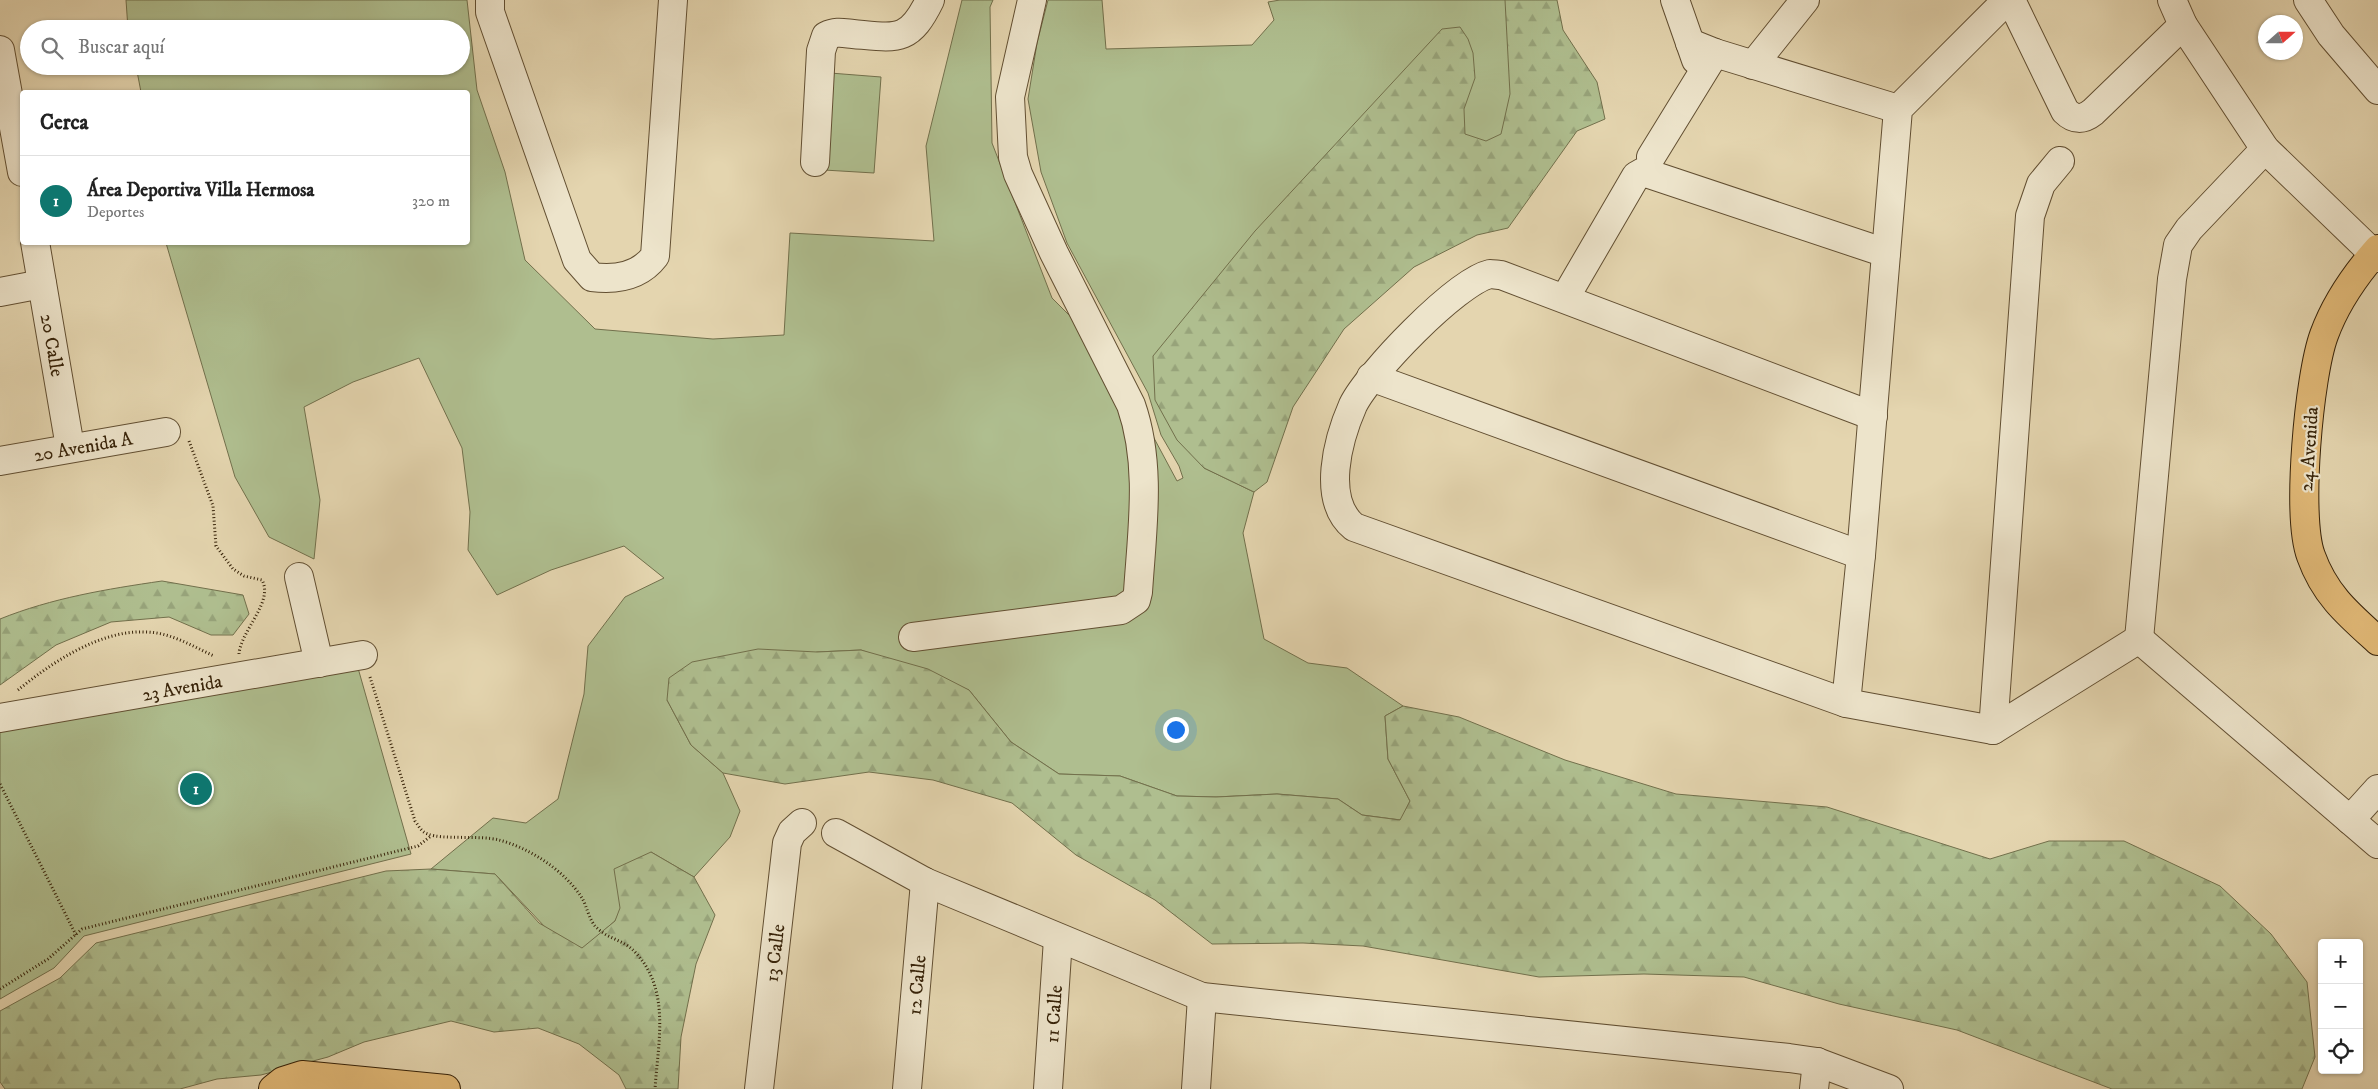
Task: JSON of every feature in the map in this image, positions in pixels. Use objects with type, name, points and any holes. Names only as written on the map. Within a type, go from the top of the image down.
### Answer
[{"type":"main road","name":"24 Avenida","points":[[2377,254],[2341,296],[2324,336],[2310,411],[2304,493],[2306,536],[2310,555],[2326,589],[2338,605],[2378,641]]},
{"type":"main road","points":[[274,1088],[283,1081],[302,1075],[438,1088]]},
{"type":"street","points":[[490,0],[490,12],[577,260],[592,277],[605,278],[638,272],[655,256],[673,0]]},
{"type":"street","points":[[815,162],[821,51],[826,36],[836,32],[878,36],[905,34],[916,25],[930,0]]},
{"type":"street","points":[[913,637],[1122,610],[1136,600],[1138,592],[1144,493],[1139,428],[1130,405],[1050,244],[1018,174],[1013,157],[1010,97],[1032,0]]},
{"type":"street","points":[[1675,0],[1701,77]]},
{"type":"street","points":[[1754,65],[1805,0]]},
{"type":"street","points":[[1846,703],[1862,555],[1898,109],[2007,0]]},
{"type":"street","points":[[2011,0],[2065,111],[2071,116],[2078,118],[2093,112],[2183,25]]},
{"type":"street","points":[[2172,0],[2183,25],[2265,149],[2377,254]]},
{"type":"street","points":[[2308,0],[2331,36],[2378,90]]},
{"type":"street","points":[[1690,42],[1715,53],[1898,109]]},
{"type":"street","points":[[0,50],[7,129],[20,166]]},
{"type":"street","points":[[1651,157],[1715,53]]},
{"type":"street","points":[[2140,639],[2172,279],[2178,245],[2189,229],[2265,149]]},
{"type":"street","points":[[1993,730],[2030,216],[2041,184],[2060,161]]},
{"type":"street","points":[[1565,298],[1636,176],[1643,172],[1886,253]]},
{"type":"street","name":"20 Calle","points":[[36,245],[70,447]]},
{"type":"street","points":[[1873,416],[1565,298],[1501,275],[1490,274],[1478,279],[1436,309],[1371,378],[1354,405],[1342,437],[1335,489],[1344,517],[1354,528],[1846,703],[1993,730],[2140,639]]},
{"type":"street","points":[[0,292],[42,284]]},
{"type":"street","points":[[1371,378],[1862,555]]},
{"type":"street","name":"20 Avenida A","points":[[0,461],[70,447],[166,432]]},
{"type":"street","points":[[299,577],[319,663]]},
{"type":"street","points":[[2140,639],[2378,844]]},
{"type":"street","name":"23 Avenida","points":[[0,718],[363,655]]},
{"type":"street","points":[[2350,820],[2378,789]]},
{"type":"street","name":"13 Calle","points":[[759,1089],[787,843],[792,832],[802,823]]},
{"type":"street","points":[[836,834],[926,882],[1058,939],[1202,997],[1817,1062],[1889,1089]]},
{"type":"street","name":"12 Calle","points":[[907,1089],[926,882]]},
{"type":"street","name":"11 Calle","points":[[1048,1089],[1058,939]]},
{"type":"street","points":[[1196,1089],[1202,997]]},
{"type":"street","points":[[1814,1089],[1817,1062]]},
{"type":"path","points":[[166,432],[188,438],[213,506],[216,546],[233,569],[244,576],[262,580],[265,585],[263,603],[240,644]]},
{"type":"path","points":[[15,692],[29,681],[82,649],[123,633],[147,632],[170,636],[216,656]]},
{"type":"path","points":[[363,655],[415,821],[420,829],[432,836],[488,838],[525,849],[575,888],[596,928],[634,951],[647,966],[659,997],[655,1089]]},
{"type":"path","points":[[0,784],[76,935]]},
{"type":"path","points":[[0,989],[48,959],[82,929],[418,846],[432,836]]},
{"type":"green space","points":[[126,0],[467,0],[469,20],[127,20]]},
{"type":"green space","points":[[962,0],[993,0],[990,7],[992,143],[1052,298],[1110,356],[1177,481],[1183,478],[1179,466],[1161,435],[1148,393],[1067,243],[1041,172],[1028,99],[1037,43],[1048,0],[1102,0],[1106,49],[1252,45],[1274,20],[1268,2],[1280,0],[1518,0],[1510,139],[1204,468],[1254,492],[1243,533],[1264,639],[1308,663],[1347,668],[1403,706],[1385,716],[1388,759],[1410,801],[1401,820],[1362,815],[1338,799],[1277,794],[1216,797],[1177,796],[1120,776],[1059,774],[1011,742],[969,690],[861,650],[817,652],[667,700],[691,745],[723,773],[740,811],[730,837],[694,877],[651,852],[615,921],[582,949],[545,927],[495,874],[431,869],[493,818],[526,823],[558,799],[584,694],[588,646],[625,597],[664,578],[624,546],[551,570],[497,595],[468,550],[470,512],[462,448],[419,358],[353,382],[304,407],[320,500],[314,559],[269,537],[235,477],[167,245],[470,245],[470,90],[141,90],[138,75],[470,75],[470,27],[477,90],[505,172],[525,260],[595,329],[713,339],[784,335],[790,233],[934,241],[926,146]]},
{"type":"green space","points":[[1505,0],[1557,0],[1563,30],[1597,82],[1605,119],[1577,131],[1508,228],[1477,235],[1414,267],[1344,329],[1293,407],[1267,482],[1254,492],[1204,468],[1177,440],[1155,400],[1153,356],[1255,231],[1442,29],[1460,27],[1468,39],[1473,53],[1475,78],[1464,109],[1465,134],[1486,141],[1501,134],[1510,94]]},
{"type":"green space","points":[[830,73],[881,77],[874,173],[824,170]]},
{"type":"green space","points":[[162,581],[243,595],[249,614],[233,635],[211,635],[169,617],[111,622],[56,645],[0,685],[0,619],[60,600],[100,591]]},
{"type":"green space","points":[[758,649],[817,652],[861,650],[928,669],[969,690],[1011,742],[1059,774],[1120,776],[1177,796],[1216,797],[1277,794],[1338,799],[1362,815],[1400,820],[1410,801],[1388,759],[1385,716],[1403,706],[1459,717],[1565,760],[1676,794],[1827,807],[1990,859],[2049,841],[2124,841],[2220,886],[2271,934],[2307,982],[2315,1057],[2302,1089],[2112,1089],[1957,1030],[1839,1004],[1744,977],[1644,974],[1539,977],[1363,946],[1303,943],[1212,944],[1155,900],[1076,855],[1012,803],[933,780],[869,772],[785,784],[723,773],[691,745],[667,700],[669,678],[692,662]]},
{"type":"green space","points":[[356,661],[411,854],[84,936],[54,968],[0,999],[0,724]]},
{"type":"green space","points":[[651,852],[694,877],[715,915],[696,964],[681,1037],[678,1089],[626,1089],[619,1075],[579,1044],[538,1028],[494,1032],[451,1021],[364,1042],[328,1057],[261,1075],[217,1079],[180,1089],[5,1089],[0,1082],[0,1011],[60,978],[96,943],[386,871],[431,869],[495,874],[539,923],[582,948],[615,921],[620,908],[614,869]]},
{"type":"place","name":"Área Deportiva Villa Hermosa","points":[[196,789]]}]
